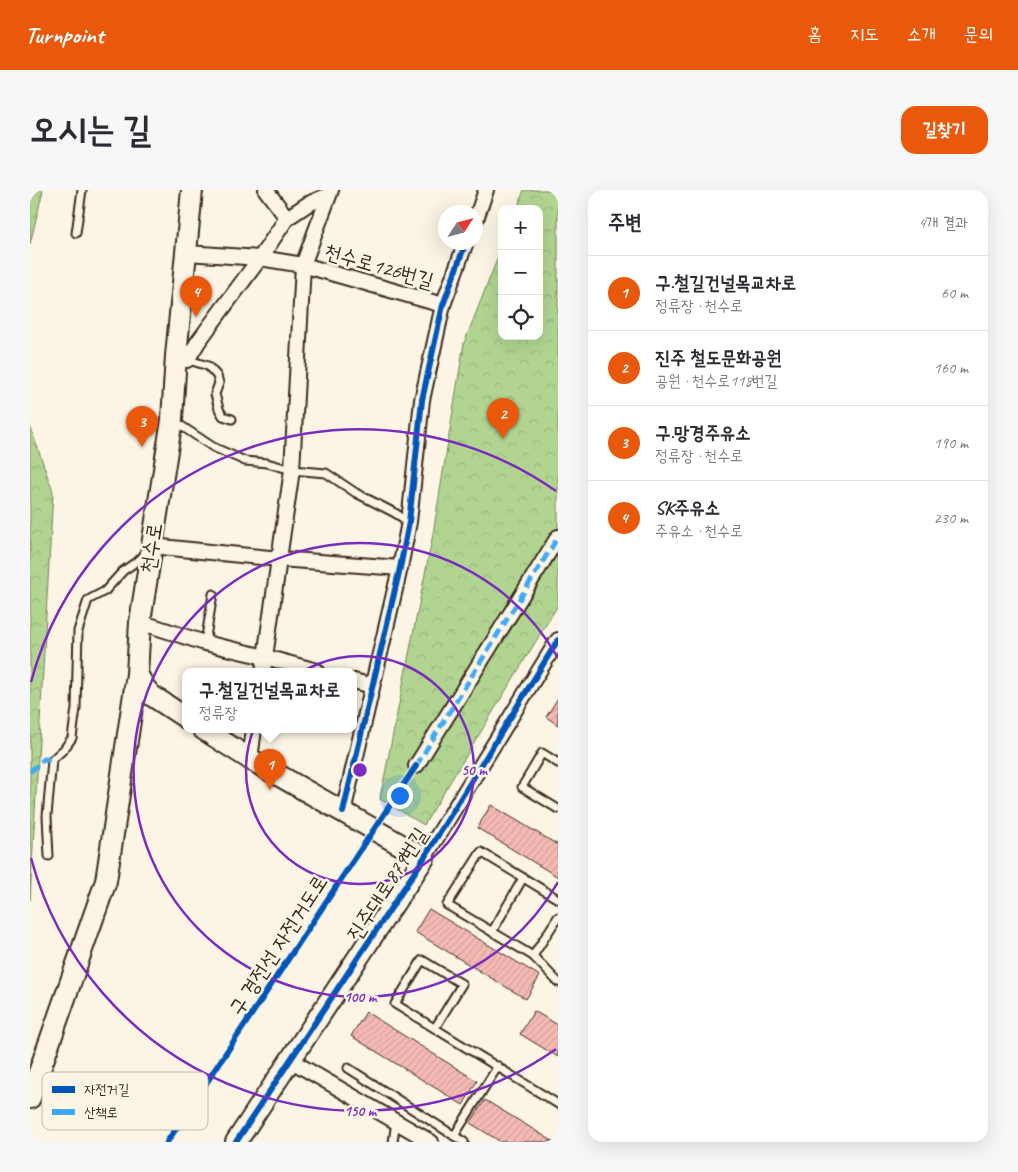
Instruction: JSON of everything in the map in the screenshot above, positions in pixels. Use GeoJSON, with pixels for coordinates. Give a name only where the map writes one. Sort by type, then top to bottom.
{"type":"FeatureCollection","features":[{"type":"Feature","properties":{"kind":"street","name":"천수로"},"geometry":{"type":"LineString","coordinates":[[30,1098],[106,881],[137,674],[140,622],[182,358],[192,190]]}},
{"type":"Feature","properties":{"kind":"street"},"geometry":{"type":"LineString","coordinates":[[266,190],[287,218]]}},
{"type":"Feature","properties":{"kind":"street"},"geometry":{"type":"LineString","coordinates":[[481,205],[486,190]]}},
{"type":"Feature","properties":{"kind":"street","name":"천수로126번길"},"geometry":{"type":"LineString","coordinates":[[264,664],[292,470],[304,265],[330,192]]}},
{"type":"Feature","properties":{"kind":"street"},"geometry":{"type":"LineString","coordinates":[[182,358],[198,342],[287,218],[330,192]]}},
{"type":"Feature","properties":{"kind":"street","name":"천수로126번길"},"geometry":{"type":"LineString","coordinates":[[342,812],[400,568],[409,522],[422,400],[443,305],[463,250]]}},
{"type":"Feature","properties":{"kind":"street","name":"천수로126번길"},"geometry":{"type":"LineString","coordinates":[[187,253],[260,258],[304,265],[443,305]]}},
{"type":"Feature","properties":{"kind":"street"},"geometry":{"type":"LineString","coordinates":[[416,766],[558,537]]}},
{"type":"Feature","properties":{"kind":"street"},"geometry":{"type":"LineString","coordinates":[[151,549],[400,568]]}},
{"type":"Feature","properties":{"kind":"street"},"geometry":{"type":"LineString","coordinates":[[140,622],[264,664],[294,668]]}},
{"type":"Feature","properties":{"kind":"street","name":"진주대로879번길"},"geometry":{"type":"LineString","coordinates":[[236,1142],[424,858],[558,640]]}},
{"type":"Feature","properties":{"kind":"street"},"geometry":{"type":"LineString","coordinates":[[137,674],[151,695],[182,715]]}},
{"type":"Feature","properties":{"kind":"street"},"geometry":{"type":"LineString","coordinates":[[357,682],[372,686]]}},
{"type":"Feature","properties":{"kind":"street"},"geometry":{"type":"LineString","coordinates":[[209,733],[250,759],[424,858]]}},
{"type":"Feature","properties":{"kind":"street"},"geometry":{"type":"LineString","coordinates":[[250,759],[253,733]]}},
{"type":"Feature","properties":{"kind":"street"},"geometry":{"type":"LineString","coordinates":[[290,1060],[430,1142]]}},
{"type":"Feature","properties":{"kind":"lane"},"geometry":{"type":"LineString","coordinates":[[76,233],[82,190]]}},
{"type":"Feature","properties":{"kind":"lane"},"geometry":{"type":"LineString","coordinates":[[182,358],[208,366],[216,376],[218,383],[215,394],[219,409],[223,416],[232,419]]}},
{"type":"Feature","properties":{"kind":"lane"},"geometry":{"type":"LineString","coordinates":[[172,419],[213,447],[245,461],[267,463],[292,470],[326,474],[409,522]]}},
{"type":"Feature","properties":{"kind":"lane"},"geometry":{"type":"LineString","coordinates":[[49,856],[47,816],[52,760],[72,738],[76,708],[78,631],[88,600],[105,591],[123,570],[151,549]]}},
{"type":"Feature","properties":{"kind":"lane"},"geometry":{"type":"LineString","coordinates":[[204,643],[213,594]]}},
{"type":"Feature","properties":{"kind":"lane"},"geometry":{"type":"LineString","coordinates":[[558,763],[542,753],[522,787],[558,809]]}},
{"type":"Feature","properties":{"kind":"lane"},"geometry":{"type":"LineString","coordinates":[[558,899],[482,852],[447,904],[533,956],[558,982]]}},
{"type":"Feature","properties":{"kind":"lane"},"geometry":{"type":"LineString","coordinates":[[492,932],[523,878]]}},
{"type":"Feature","properties":{"kind":"lane"},"geometry":{"type":"LineString","coordinates":[[533,956],[558,917]]}},
{"type":"Feature","properties":{"kind":"lane"},"geometry":{"type":"LineString","coordinates":[[435,1028],[462,984],[422,960],[395,1004],[558,1104]]}},
{"type":"Feature","properties":{"kind":"lane"},"geometry":{"type":"LineString","coordinates":[[454,1136],[498,1066]]}},
{"type":"Feature","properties":{"kind":"lane"},"geometry":{"type":"LineString","coordinates":[[348,1068],[464,1142]]}},
{"type":"Feature","properties":{"kind":"lane"},"geometry":{"type":"LineString","coordinates":[[393,1142],[396,1122]]}},
{"type":"Feature","properties":{"kind":"green space"},"geometry":{"type":"Polygon","coordinates":[[[30,190],[43,190],[30,244],[30,190]]]}},
{"type":"Feature","properties":{"kind":"green space"},"geometry":{"type":"Polygon","coordinates":[[[524,190],[558,190],[558,605],[424,825],[380,799],[433,534],[464,343],[498,257],[498,340],[543,340],[543,205],[518,205],[524,190]]]}},
{"type":"Feature","properties":{"kind":"green space"},"geometry":{"type":"Polygon","coordinates":[[[30,426],[53,492],[30,900],[30,426]]]}},
{"type":"Feature","properties":{"kind":"building"},"geometry":{"type":"Polygon","coordinates":[[[558,698],[558,725],[546,717],[558,698]]]}},
{"type":"Feature","properties":{"kind":"building"},"geometry":{"type":"Polygon","coordinates":[[[491,805],[558,845],[558,877],[477,828],[491,805]]]}},
{"type":"Feature","properties":{"kind":"building"},"geometry":{"type":"Polygon","coordinates":[[[429,909],[540,976],[526,999],[415,932],[429,909]]]}},
{"type":"Feature","properties":{"kind":"building"},"geometry":{"type":"Polygon","coordinates":[[[534,1011],[558,1025],[558,1057],[520,1034],[534,1011]]]}},
{"type":"Feature","properties":{"kind":"building"},"geometry":{"type":"Polygon","coordinates":[[[366,1012],[477,1081],[463,1105],[351,1036],[366,1012]]]}},
{"type":"Feature","properties":{"kind":"building"},"geometry":{"type":"Polygon","coordinates":[[[485,1100],[554,1142],[501,1142],[470,1123],[485,1100]]]}},
{"type":"Feature","properties":{"kind":"marked path"},"geometry":{"type":"LineString","coordinates":[[416,766],[558,537]]}},
{"type":"Feature","properties":{"kind":"marked path"},"geometry":{"type":"LineString","coordinates":[[30,772],[44,759],[52,760]]}},
{"type":"Feature","properties":{"kind":"cycle path"},"geometry":{"type":"LineString","coordinates":[[343,812],[409,522],[422,400],[443,305],[463,250]]}},
{"type":"Feature","properties":{"kind":"cycle path"},"geometry":{"type":"LineString","coordinates":[[236,1142],[424,858],[558,640]]}},
{"type":"Feature","properties":{"kind":"cycle path","name":"구 경전선 자전거도로"},"geometry":{"type":"LineString","coordinates":[[208,1080],[416,766]]}},
{"type":"Feature","properties":{"kind":"cycle path","name":"구 경전선 자전거도로"},"geometry":{"type":"LineString","coordinates":[[167,1142],[175,1130]]}},
{"type":"Feature","properties":{"kind":"place","name":"SK주유소"},"geometry":{"type":"Point","coordinates":[196,317]}},
{"type":"Feature","properties":{"kind":"place","name":"진주 철도문화공원"},"geometry":{"type":"Point","coordinates":[503,439]}},
{"type":"Feature","properties":{"kind":"place","name":"구.망경주유소"},"geometry":{"type":"Point","coordinates":[142,447]}},
{"type":"Feature","properties":{"kind":"place","name":"구.철길건널목교차로"},"geometry":{"type":"Point","coordinates":[270,790]}}]}
